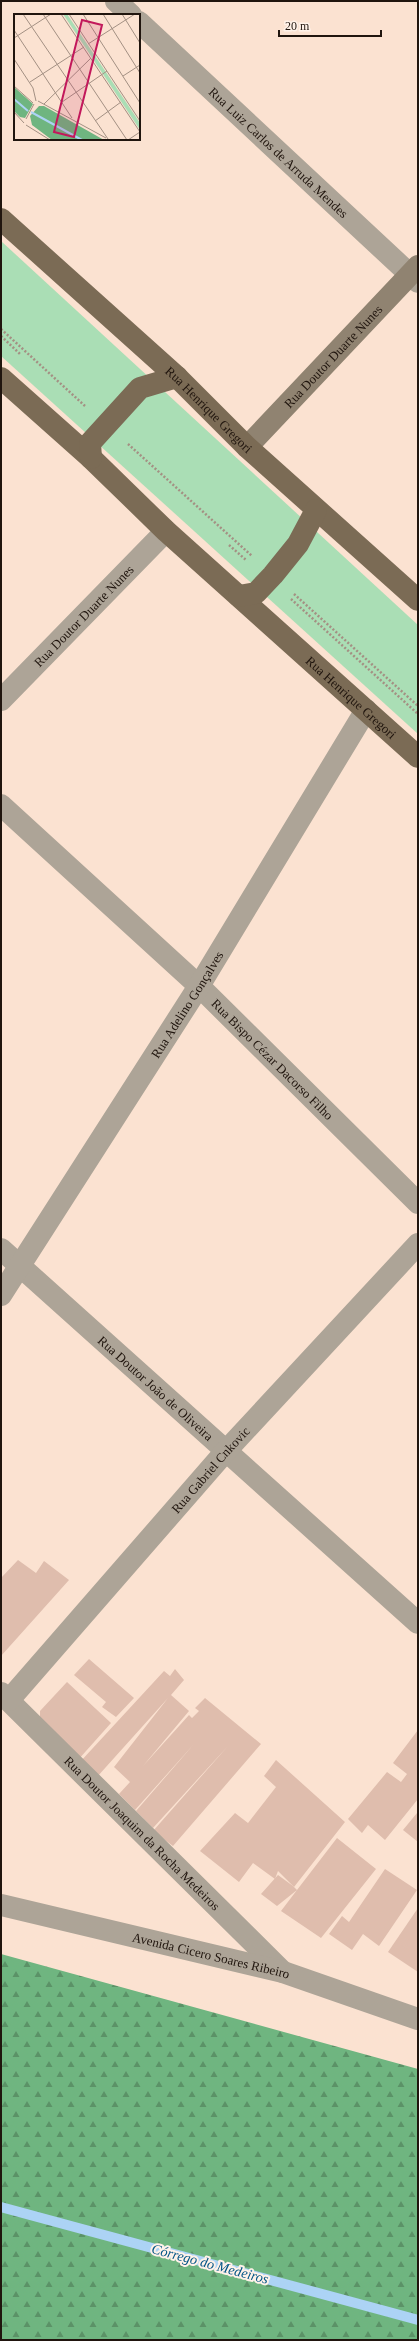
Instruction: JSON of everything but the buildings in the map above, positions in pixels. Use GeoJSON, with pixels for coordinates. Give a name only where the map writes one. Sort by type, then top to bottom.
{"type":"FeatureCollection","features":[{"type":"Feature","properties":{"kind":"main road","name":"Rua Henrique Gregori"},"geometry":{"type":"LineString","coordinates":[[1,219],[176,377],[247,447],[418,600]]}},
{"type":"Feature","properties":{"kind":"main road"},"geometry":{"type":"LineString","coordinates":[[91,458],[90,443],[140,388],[176,377]]}},
{"type":"Feature","properties":{"kind":"main road","name":"Rua Henrique Gregori"},"geometry":{"type":"LineString","coordinates":[[1,378],[91,458],[166,531],[418,756]]}},
{"type":"Feature","properties":{"kind":"main road"},"geometry":{"type":"LineString","coordinates":[[239,596],[256,593],[271,577],[298,544],[316,510]]}},
{"type":"Feature","properties":{"kind":"street"},"geometry":{"type":"LineString","coordinates":[[116,1],[130,14]]}},
{"type":"Feature","properties":{"kind":"street","name":"Rua Luiz Carlos de Arruda Mendes"},"geometry":{"type":"LineString","coordinates":[[140,23],[415,274]]}},
{"type":"Feature","properties":{"kind":"street","name":"Rua Doutor Duarte Nunes"},"geometry":{"type":"LineString","coordinates":[[247,447],[415,274]]}},
{"type":"Feature","properties":{"kind":"street","name":"Rua Doutor Duarte Nunes"},"geometry":{"type":"LineString","coordinates":[[1,700],[166,531]]}},
{"type":"Feature","properties":{"kind":"street","name":"Rua Adelino Gonçalves"},"geometry":{"type":"LineString","coordinates":[[1,1295],[199,986],[366,710]]}},
{"type":"Feature","properties":{"kind":"street","name":"Rua Bispo Cézar Dacorso Filho"},"geometry":{"type":"LineString","coordinates":[[1,805],[199,986],[418,1203]]}},
{"type":"Feature","properties":{"kind":"street","name":"Rua Gabriel Cnkovic"},"geometry":{"type":"LineString","coordinates":[[5,1697],[226,1452],[418,1244]]}},
{"type":"Feature","properties":{"kind":"street","name":"Rua Doutor João de Oliveira"},"geometry":{"type":"LineString","coordinates":[[1,1249],[418,1623]]}},
{"type":"Feature","properties":{"kind":"street","name":"Rua Doutor Joaquim da Rocha Medeiros"},"geometry":{"type":"LineString","coordinates":[[5,1697],[283,1972]]}},
{"type":"Feature","properties":{"kind":"street","name":"Avenida Cicero Soares Ribeiro"},"geometry":{"type":"LineString","coordinates":[[1,1905],[283,1972],[418,2018]]}},
{"type":"Feature","properties":{"kind":"path"},"geometry":{"type":"LineString","coordinates":[[1,329],[106,424],[418,714]]}},
{"type":"Feature","properties":{"kind":"path"},"geometry":{"type":"LineString","coordinates":[[1,336],[24,357]]}},
{"type":"Feature","properties":{"kind":"path"},"geometry":{"type":"LineString","coordinates":[[228,545],[271,577],[418,706]]}},
{"type":"Feature","properties":{"kind":"green space"},"geometry":{"type":"Polygon","coordinates":[[[1,241],[418,625],[418,734],[1,356],[1,241]]]}},
{"type":"Feature","properties":{"kind":"green space"},"geometry":{"type":"Polygon","coordinates":[[[1,1954],[418,2069],[418,2340],[1,2340],[1,1954]]]}},
{"type":"Feature","properties":{"kind":"waterway","name":"Córrego do Medeiros"},"geometry":{"type":"LineString","coordinates":[[1,2207],[418,2320]]}}]}
